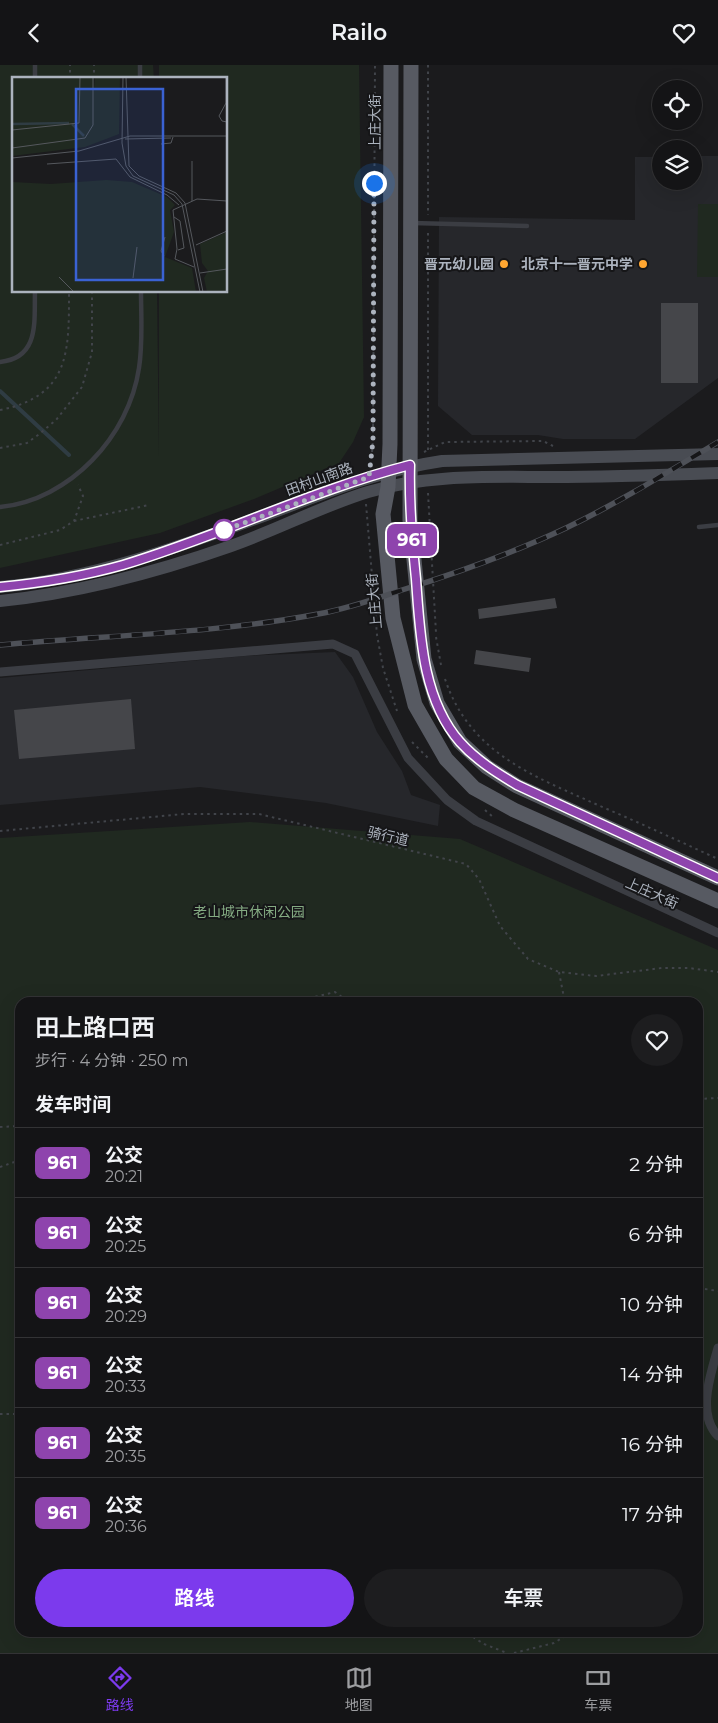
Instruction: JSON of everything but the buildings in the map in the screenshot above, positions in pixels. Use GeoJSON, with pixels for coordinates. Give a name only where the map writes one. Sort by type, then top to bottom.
{"type":"FeatureCollection","features":[{"type":"Feature","properties":{"kind":"main road","name":"上庄大街"},"geometry":{"type":"LineString","coordinates":[[391,65],[389,471],[383,515],[393,618],[415,705],[446,759],[474,787],[514,810],[718,901]]}},
{"type":"Feature","properties":{"kind":"main road"},"geometry":{"type":"LineString","coordinates":[[411,65],[410,520],[424,659],[437,703],[460,742],[487,767],[517,785],[718,878]]}},
{"type":"Feature","properties":{"kind":"main road","name":"田村山南路"},"geometry":{"type":"LineString","coordinates":[[0,587],[24,585],[122,565],[204,538],[369,477],[410,465],[718,454]]}},
{"type":"Feature","properties":{"kind":"main road","name":"田村山南路"},"geometry":{"type":"LineString","coordinates":[[0,601],[58,592],[130,577],[230,546],[368,492],[410,483],[482,477],[633,477],[718,473]]}},
{"type":"Feature","properties":{"kind":"street"},"geometry":{"type":"LineString","coordinates":[[0,672],[333,644],[355,654],[408,758],[447,800],[476,821],[718,933]]}},
{"type":"Feature","properties":{"kind":"street"},"geometry":{"type":"LineString","coordinates":[[718,1348],[706,1405],[712,1430],[718,1436]]}},
{"type":"Feature","properties":{"kind":"lane"},"geometry":{"type":"LineString","coordinates":[[411,223],[527,226]]}},
{"type":"Feature","properties":{"kind":"lane"},"geometry":{"type":"LineString","coordinates":[[0,362],[10,361],[21,354],[32,342],[34,293]]}},
{"type":"Feature","properties":{"kind":"lane"},"geometry":{"type":"LineString","coordinates":[[0,507],[40,497],[72,479],[115,435],[131,401],[139,368],[141,293]]}},
{"type":"Feature","properties":{"kind":"lane"},"geometry":{"type":"LineString","coordinates":[[699,527],[718,525]]}},
{"type":"Feature","properties":{"kind":"path","name":"上庄大街"},"geometry":{"type":"LineString","coordinates":[[369,477],[373,440],[375,65]]}},
{"type":"Feature","properties":{"kind":"path"},"geometry":{"type":"LineString","coordinates":[[428,65],[428,463]]}},
{"type":"Feature","properties":{"kind":"path"},"geometry":{"type":"LineString","coordinates":[[0,410],[23,404],[39,397],[56,378],[66,356],[69,333],[69,293]]}},
{"type":"Feature","properties":{"kind":"path"},"geometry":{"type":"LineString","coordinates":[[0,448],[26,443],[38,435],[56,421],[82,387],[92,352],[92,293]]}},
{"type":"Feature","properties":{"kind":"path"},"geometry":{"type":"LineString","coordinates":[[410,465],[428,448],[445,442],[543,441],[578,458]]}},
{"type":"Feature","properties":{"kind":"path"},"geometry":{"type":"LineString","coordinates":[[72,479],[83,496],[74,521]]}},
{"type":"Feature","properties":{"kind":"path"},"geometry":{"type":"LineString","coordinates":[[428,481],[436,635],[441,667]]}},
{"type":"Feature","properties":{"kind":"path","name":"上庄大街"},"geometry":{"type":"LineString","coordinates":[[368,492],[366,508],[377,635],[383,669],[398,715]]}},
{"type":"Feature","properties":{"kind":"path"},"geometry":{"type":"LineString","coordinates":[[0,545],[60,530],[74,521],[149,505]]}},
{"type":"Feature","properties":{"kind":"path"},"geometry":{"type":"LineString","coordinates":[[444,675],[452,699],[468,724],[488,745],[521,770],[718,859]]}},
{"type":"Feature","properties":{"kind":"path"},"geometry":{"type":"LineString","coordinates":[[409,739],[434,764]]}},
{"type":"Feature","properties":{"kind":"path"},"geometry":{"type":"LineString","coordinates":[[482,808],[497,820]]}},
{"type":"Feature","properties":{"kind":"path","name":"骑行道"},"geometry":{"type":"LineString","coordinates":[[0,831],[184,814],[259,814],[466,864],[479,879],[500,926],[528,959],[559,971],[596,977],[662,968],[689,968],[718,972]]}},
{"type":"Feature","properties":{"kind":"path"},"geometry":{"type":"LineString","coordinates":[[559,971],[564,997]]}},
{"type":"Feature","properties":{"kind":"path"},"geometry":{"type":"LineString","coordinates":[[317,997],[335,993],[341,997]]}},
{"type":"Feature","properties":{"kind":"path"},"geometry":{"type":"LineString","coordinates":[[703,1099],[718,1099]]}},
{"type":"Feature","properties":{"kind":"path"},"geometry":{"type":"LineString","coordinates":[[0,1127],[15,1126]]}},
{"type":"Feature","properties":{"kind":"path"},"geometry":{"type":"LineString","coordinates":[[0,1167],[15,1162]]}},
{"type":"Feature","properties":{"kind":"path"},"geometry":{"type":"LineString","coordinates":[[703,1290],[718,1291]]}},
{"type":"Feature","properties":{"kind":"path"},"geometry":{"type":"LineString","coordinates":[[0,1414],[15,1414]]}},
{"type":"Feature","properties":{"kind":"path"},"geometry":{"type":"LineString","coordinates":[[474,1637],[484,1644],[507,1653]]}},
{"type":"Feature","properties":{"kind":"path"},"geometry":{"type":"LineString","coordinates":[[514,1653],[554,1643],[564,1637]]}},
{"type":"Feature","properties":{"kind":"shaded area","name":"北京十一晋元中学"},"geometry":{"type":"Polygon","coordinates":[[[702,156],[718,156],[718,378],[635,439],[563,439],[538,435],[472,435],[438,406],[439,217],[635,220],[635,157],[652,157],[652,190],[702,190],[702,156]]]}},
{"type":"Feature","properties":{"kind":"shaded area"},"geometry":{"type":"Polygon","coordinates":[[[335,652],[353,677],[377,732],[402,771],[411,795],[440,805],[438,826],[326,803],[200,787],[0,805],[0,678],[245,656],[335,652]]]}},
{"type":"Feature","properties":{"kind":"green space"},"geometry":{"type":"Polygon","coordinates":[[[0,65],[153,65],[154,77],[12,77],[12,293],[157,293],[159,458],[159,293],[228,293],[228,77],[159,77],[159,65],[359,65],[364,417],[353,442],[339,463],[254,499],[160,533],[0,568],[0,65]]]}},
{"type":"Feature","properties":{"kind":"green space"},"geometry":{"type":"Polygon","coordinates":[[[698,204],[718,204],[718,277],[697,277],[698,204]]]}},
{"type":"Feature","properties":{"kind":"green space","name":"老山城市休闲公园"},"geometry":{"type":"Polygon","coordinates":[[[250,822],[460,839],[718,950],[718,1653],[0,1653],[0,838],[250,822]]]}},
{"type":"Feature","properties":{"kind":"waterway"},"geometry":{"type":"LineString","coordinates":[[0,391],[69,455]]}},
{"type":"Feature","properties":{"kind":"railway"},"geometry":{"type":"LineString","coordinates":[[0,645],[239,626],[279,621],[350,607],[464,570],[546,537],[624,498],[718,442]]}},
{"type":"Feature","properties":{"kind":"bus line","name":"961"},"geometry":{"type":"LineString","coordinates":[[0,587],[24,585],[122,565],[204,538],[369,477],[410,465],[410,520],[424,659],[437,703],[446,722],[460,742],[487,767],[517,785],[718,878]]}},
{"type":"Feature","properties":{"kind":"place","name":"晋元幼儿园"},"geometry":{"type":"Point","coordinates":[504,264]}},
{"type":"Feature","properties":{"kind":"place","name":"北京十一晋元中学"},"geometry":{"type":"Point","coordinates":[643,264]}},
{"type":"Feature","properties":{"kind":"route"},"geometry":{"type":"LineString","coordinates":[[224,530],[222,531],[369,477],[373,440],[374,183]]}}]}
